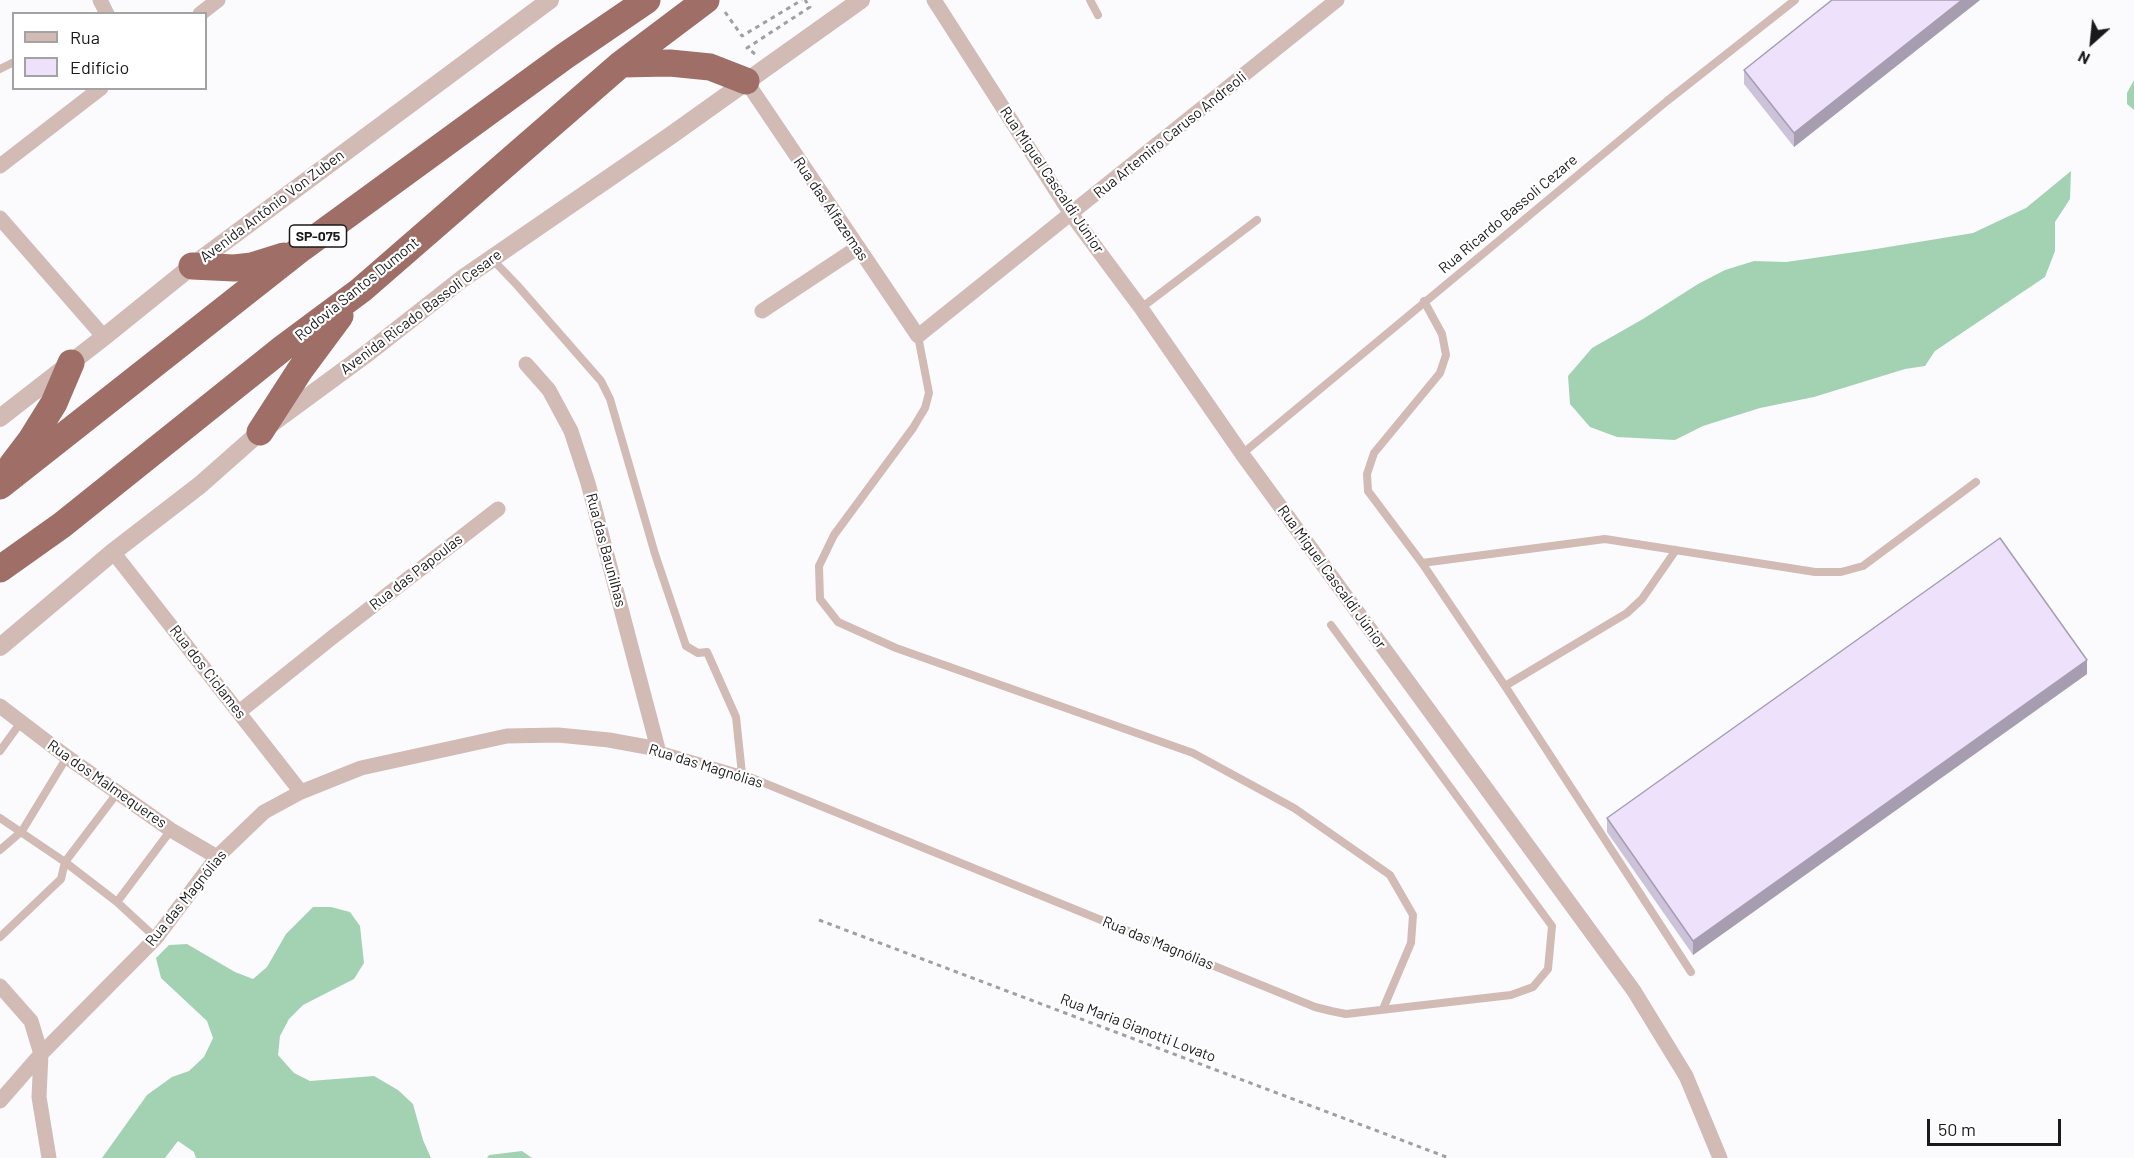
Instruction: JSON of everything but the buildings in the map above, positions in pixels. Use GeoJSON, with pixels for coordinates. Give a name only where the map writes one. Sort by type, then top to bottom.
{"type":"FeatureCollection","features":[{"type":"Feature","properties":{"kind":"highway","name":"SP-075"},"geometry":{"type":"LineString","coordinates":[[0,486],[302,248],[565,56],[647,0]]}},
{"type":"Feature","properties":{"kind":"highway","name":"Rodovia Santos Dumont"},"geometry":{"type":"LineString","coordinates":[[0,569],[62,525],[283,348],[361,290],[621,64],[715,5]]}},
{"type":"Feature","properties":{"kind":"highway"},"geometry":{"type":"LineString","coordinates":[[621,64],[670,63],[710,67],[746,81]]}},
{"type":"Feature","properties":{"kind":"highway"},"geometry":{"type":"LineString","coordinates":[[192,266],[213,268],[252,266],[286,256],[302,248]]}},
{"type":"Feature","properties":{"kind":"highway"},"geometry":{"type":"LineString","coordinates":[[260,432],[300,370],[361,290]]}},
{"type":"Feature","properties":{"kind":"highway"},"geometry":{"type":"LineString","coordinates":[[0,478],[43,422],[71,363]]}},
{"type":"Feature","properties":{"kind":"street"},"geometry":{"type":"LineString","coordinates":[[203,12],[218,0]]}},
{"type":"Feature","properties":{"kind":"street","name":"Avenida Antônio Von Zuben"},"geometry":{"type":"LineString","coordinates":[[0,418],[192,266],[550,0]]}},
{"type":"Feature","properties":{"kind":"street","name":"Avenida Ricado Bassoli Cesare"},"geometry":{"type":"LineString","coordinates":[[0,647],[113,552],[200,485],[260,432],[369,352],[490,258],[861,0]]}},
{"type":"Feature","properties":{"kind":"street","name":"Rua Miguel Cascaldi Júnior"},"geometry":{"type":"LineString","coordinates":[[934,0],[1071,214],[1141,308],[1242,454],[1634,991],[1686,1076],[1720,1158]]}},
{"type":"Feature","properties":{"kind":"street","name":"Rua Artemiro Caruso Andreoli"},"geometry":{"type":"LineString","coordinates":[[918,336],[1337,0]]}},
{"type":"Feature","properties":{"kind":"street","name":"Rua das Alfazemas"},"geometry":{"type":"LineString","coordinates":[[746,81],[918,336]]}},
{"type":"Feature","properties":{"kind":"street"},"geometry":{"type":"LineString","coordinates":[[0,166],[98,90]]}},
{"type":"Feature","properties":{"kind":"street"},"geometry":{"type":"LineString","coordinates":[[0,218],[104,337]]}},
{"type":"Feature","properties":{"kind":"street"},"geometry":{"type":"LineString","coordinates":[[762,310],[857,248]]}},
{"type":"Feature","properties":{"kind":"street","name":"Rua das Baunilhas"},"geometry":{"type":"LineString","coordinates":[[526,364],[549,390],[571,431],[588,483],[658,749]]}},
{"type":"Feature","properties":{"kind":"street","name":"Rua das Papoulas"},"geometry":{"type":"LineString","coordinates":[[239,712],[498,509]]}},
{"type":"Feature","properties":{"kind":"street","name":"Rua dos Ciclames"},"geometry":{"type":"LineString","coordinates":[[113,552],[301,792]]}},
{"type":"Feature","properties":{"kind":"street","name":"Rua dos Malmequeres"},"geometry":{"type":"LineString","coordinates":[[0,706],[67,757],[171,830],[217,857]]}},
{"type":"Feature","properties":{"kind":"street","name":"Rua das Magnólias"},"geometry":{"type":"LineString","coordinates":[[0,1101],[41,1053],[156,938],[217,857],[264,812],[301,792],[361,768],[507,736],[558,735],[609,740],[658,749]]}},
{"type":"Feature","properties":{"kind":"street"},"geometry":{"type":"LineString","coordinates":[[0,986],[31,1021],[41,1053],[39,1097],[49,1158]]}},
{"type":"Feature","properties":{"kind":"lane"},"geometry":{"type":"LineString","coordinates":[[1090,0],[1098,15]]}},
{"type":"Feature","properties":{"kind":"lane","name":"Rua Ricardo Bassoli Cezare"},"geometry":{"type":"LineString","coordinates":[[1242,454],[1667,101],[1795,0]]}},
{"type":"Feature","properties":{"kind":"lane"},"geometry":{"type":"LineString","coordinates":[[1141,308],[1257,220]]}},
{"type":"Feature","properties":{"kind":"lane"},"geometry":{"type":"LineString","coordinates":[[490,258],[517,285],[601,381],[610,399],[655,554],[687,646],[698,653],[707,652],[736,717],[742,774]]}},
{"type":"Feature","properties":{"kind":"lane"},"geometry":{"type":"LineString","coordinates":[[1424,301],[1442,334],[1446,356],[1440,373],[1374,453],[1367,474],[1368,491],[1422,563],[1505,686],[1691,972]]}},
{"type":"Feature","properties":{"kind":"lane"},"geometry":{"type":"LineString","coordinates":[[918,336],[929,393],[925,408],[913,428],[834,535],[819,566],[820,599],[838,622],[896,648],[1193,753],[1294,808],[1389,875],[1413,915],[1411,943],[1383,1010]]}},
{"type":"Feature","properties":{"kind":"lane"},"geometry":{"type":"LineString","coordinates":[[1422,563],[1605,539],[1815,572],[1841,572],[1863,566],[1976,482]]}},
{"type":"Feature","properties":{"kind":"lane"},"geometry":{"type":"LineString","coordinates":[[1505,686],[1627,613],[1641,599],[1676,550]]}},
{"type":"Feature","properties":{"kind":"lane","name":"Rua das Magnólias"},"geometry":{"type":"LineString","coordinates":[[658,749],[742,774],[1304,1003],[1331,1011],[1347,1014],[1510,995],[1533,987],[1548,969],[1552,926],[1331,625]]}},
{"type":"Feature","properties":{"kind":"lane"},"geometry":{"type":"LineString","coordinates":[[0,751],[21,722]]}},
{"type":"Feature","properties":{"kind":"lane"},"geometry":{"type":"LineString","coordinates":[[0,850],[22,831],[67,757]]}},
{"type":"Feature","properties":{"kind":"lane"},"geometry":{"type":"LineString","coordinates":[[0,937],[61,879],[65,862],[118,792]]}},
{"type":"Feature","properties":{"kind":"lane"},"geometry":{"type":"LineString","coordinates":[[0,818],[65,862],[117,902],[156,938]]}},
{"type":"Feature","properties":{"kind":"lane"},"geometry":{"type":"LineString","coordinates":[[117,902],[171,830]]}},
{"type":"Feature","properties":{"kind":"path"},"geometry":{"type":"LineString","coordinates":[[715,5],[742,36],[803,0],[810,7],[747,48],[768,64]]}},
{"type":"Feature","properties":{"kind":"path","name":"Rua Maria Gianotti Lovato"},"geometry":{"type":"LineString","coordinates":[[819,920],[1449,1158]]}},
{"type":"Feature","properties":{"kind":"green space"},"geometry":{"type":"Polygon","coordinates":[[[2134,80],[2134,110],[2127,104],[2127,93],[2134,80]]]}},
{"type":"Feature","properties":{"kind":"green space"},"geometry":{"type":"Polygon","coordinates":[[[2071,171],[2070,199],[2055,222],[2055,251],[2045,277],[1935,351],[1925,366],[1905,369],[1814,397],[1760,408],[1703,426],[1675,440],[1617,437],[1590,427],[1570,404],[1568,376],[1592,348],[1725,270],[1754,261],[1786,262],[1973,233],[2026,208],[2071,171]]]}},
{"type":"Feature","properties":{"kind":"green space"},"geometry":{"type":"Polygon","coordinates":[[[313,907],[331,907],[350,912],[360,926],[364,963],[354,979],[303,1005],[289,1019],[280,1036],[278,1055],[294,1073],[310,1081],[374,1076],[398,1090],[413,1104],[423,1140],[431,1158],[196,1158],[194,1152],[178,1141],[165,1158],[102,1158],[147,1095],[172,1077],[189,1071],[204,1057],[213,1038],[207,1021],[161,978],[156,958],[169,945],[187,944],[235,972],[253,979],[267,967],[286,934],[313,907]]]}},
{"type":"Feature","properties":{"kind":"green space"},"geometry":{"type":"Polygon","coordinates":[[[522,1151],[532,1158],[487,1158],[489,1155],[522,1151]]]}}]}
